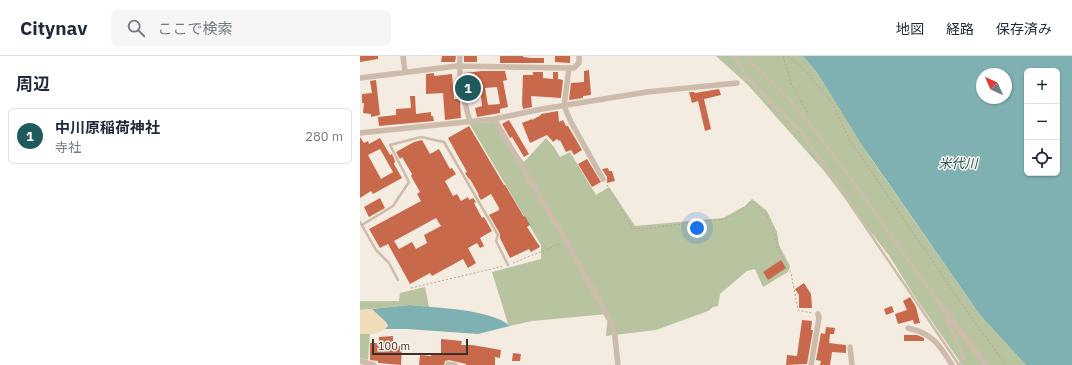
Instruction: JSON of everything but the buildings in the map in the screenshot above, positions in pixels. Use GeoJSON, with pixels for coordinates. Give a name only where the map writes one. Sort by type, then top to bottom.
{"type":"FeatureCollection","features":[{"type":"Feature","properties":{"kind":"street"},"geometry":{"type":"LineString","coordinates":[[403,56],[405,72]]}},
{"type":"Feature","properties":{"kind":"street"},"geometry":{"type":"LineString","coordinates":[[460,56],[459,66],[462,92],[470,122]]}},
{"type":"Feature","properties":{"kind":"street"},"geometry":{"type":"LineString","coordinates":[[360,78],[459,66],[574,68],[579,63],[579,56]]}},
{"type":"Feature","properties":{"kind":"street"},"geometry":{"type":"LineString","coordinates":[[569,68],[564,106],[571,122],[603,179]]}},
{"type":"Feature","properties":{"kind":"street"},"geometry":{"type":"LineString","coordinates":[[360,133],[494,119],[648,92],[738,83]]}},
{"type":"Feature","properties":{"kind":"street"},"geometry":{"type":"LineString","coordinates":[[494,119],[566,241],[614,328],[618,365]]}},
{"type":"Feature","properties":{"kind":"street"},"geometry":{"type":"LineString","coordinates":[[942,306],[986,365]]}},
{"type":"Feature","properties":{"kind":"street"},"geometry":{"type":"LineString","coordinates":[[811,365],[819,318],[818,314]]}},
{"type":"Feature","properties":{"kind":"street"},"geometry":{"type":"LineString","coordinates":[[908,328],[920,331],[933,338],[952,365]]}},
{"type":"Feature","properties":{"kind":"street"},"geometry":{"type":"LineString","coordinates":[[850,347],[852,365]]}},
{"type":"Feature","properties":{"kind":"street"},"geometry":{"type":"LineString","coordinates":[[360,361],[374,365]]}},
{"type":"Feature","properties":{"kind":"street"},"geometry":{"type":"LineString","coordinates":[[448,364],[455,365]]}},
{"type":"Feature","properties":{"kind":"lane"},"geometry":{"type":"LineString","coordinates":[[734,56],[744,72],[745,78],[753,83],[775,107],[800,130],[959,365],[964,359],[942,306],[815,131],[796,107],[745,56]]}},
{"type":"Feature","properties":{"kind":"lane"},"geometry":{"type":"LineString","coordinates":[[398,280],[389,263],[376,250],[361,224],[393,206],[409,182],[390,145],[421,137],[444,142],[498,235],[496,242],[508,265]]}},
{"type":"Feature","properties":{"kind":"path"},"geometry":{"type":"LineString","coordinates":[[783,56],[791,84],[809,116]]}},
{"type":"Feature","properties":{"kind":"path"},"geometry":{"type":"LineString","coordinates":[[788,56],[807,72],[832,104],[850,139],[968,313],[1006,365]]}},
{"type":"Feature","properties":{"kind":"path"},"geometry":{"type":"LineString","coordinates":[[603,179],[632,228],[643,229],[713,220],[719,221],[754,202],[766,214],[775,236],[777,247],[791,273],[798,310],[818,314]]}},
{"type":"Feature","properties":{"kind":"path"},"geometry":{"type":"LineString","coordinates":[[411,288],[508,265],[566,241]]}},
{"type":"Feature","properties":{"kind":"green space"},"geometry":{"type":"Polygon","coordinates":[[[716,56],[803,56],[818,74],[872,160],[980,315],[1026,365],[962,365],[913,294],[890,257],[824,171],[748,85],[716,56]]]}},
{"type":"Feature","properties":{"kind":"green space"},"geometry":{"type":"Polygon","coordinates":[[[495,122],[524,162],[546,138],[560,157],[570,152],[596,195],[609,187],[635,226],[723,218],[745,206],[752,199],[767,211],[777,232],[779,245],[790,266],[788,272],[763,287],[755,269],[747,271],[720,294],[718,306],[656,330],[606,336],[608,314],[532,321],[510,326],[508,324],[492,272],[541,259],[541,245],[469,123],[495,122]]]}},
{"type":"Feature","properties":{"kind":"green space"},"geometry":{"type":"Polygon","coordinates":[[[425,287],[429,307],[410,305],[360,310],[360,301],[399,301],[400,293],[425,287]]]}},
{"type":"Feature","properties":{"kind":"green space"},"geometry":{"type":"Polygon","coordinates":[[[360,334],[370,334],[368,360],[360,358],[360,334]]]}},
{"type":"Feature","properties":{"kind":"sand"},"geometry":{"type":"Polygon","coordinates":[[[360,310],[375,310],[388,326],[382,331],[372,334],[360,334],[360,310]]]}},
{"type":"Feature","properties":{"kind":"water","name":"米代川"},"geometry":{"type":"Polygon","coordinates":[[[803,56],[1072,56],[1072,365],[1026,365],[980,315],[862,145],[818,74],[803,56]]]}},
{"type":"Feature","properties":{"kind":"water"},"geometry":{"type":"Polygon","coordinates":[[[410,305],[463,310],[490,316],[501,320],[510,326],[478,334],[385,329],[388,326],[386,322],[372,309],[410,305]]]}},
{"type":"Feature","properties":{"kind":"place","name":"中川原稲荷神社"},"geometry":{"type":"Point","coordinates":[468,88]}}]}
